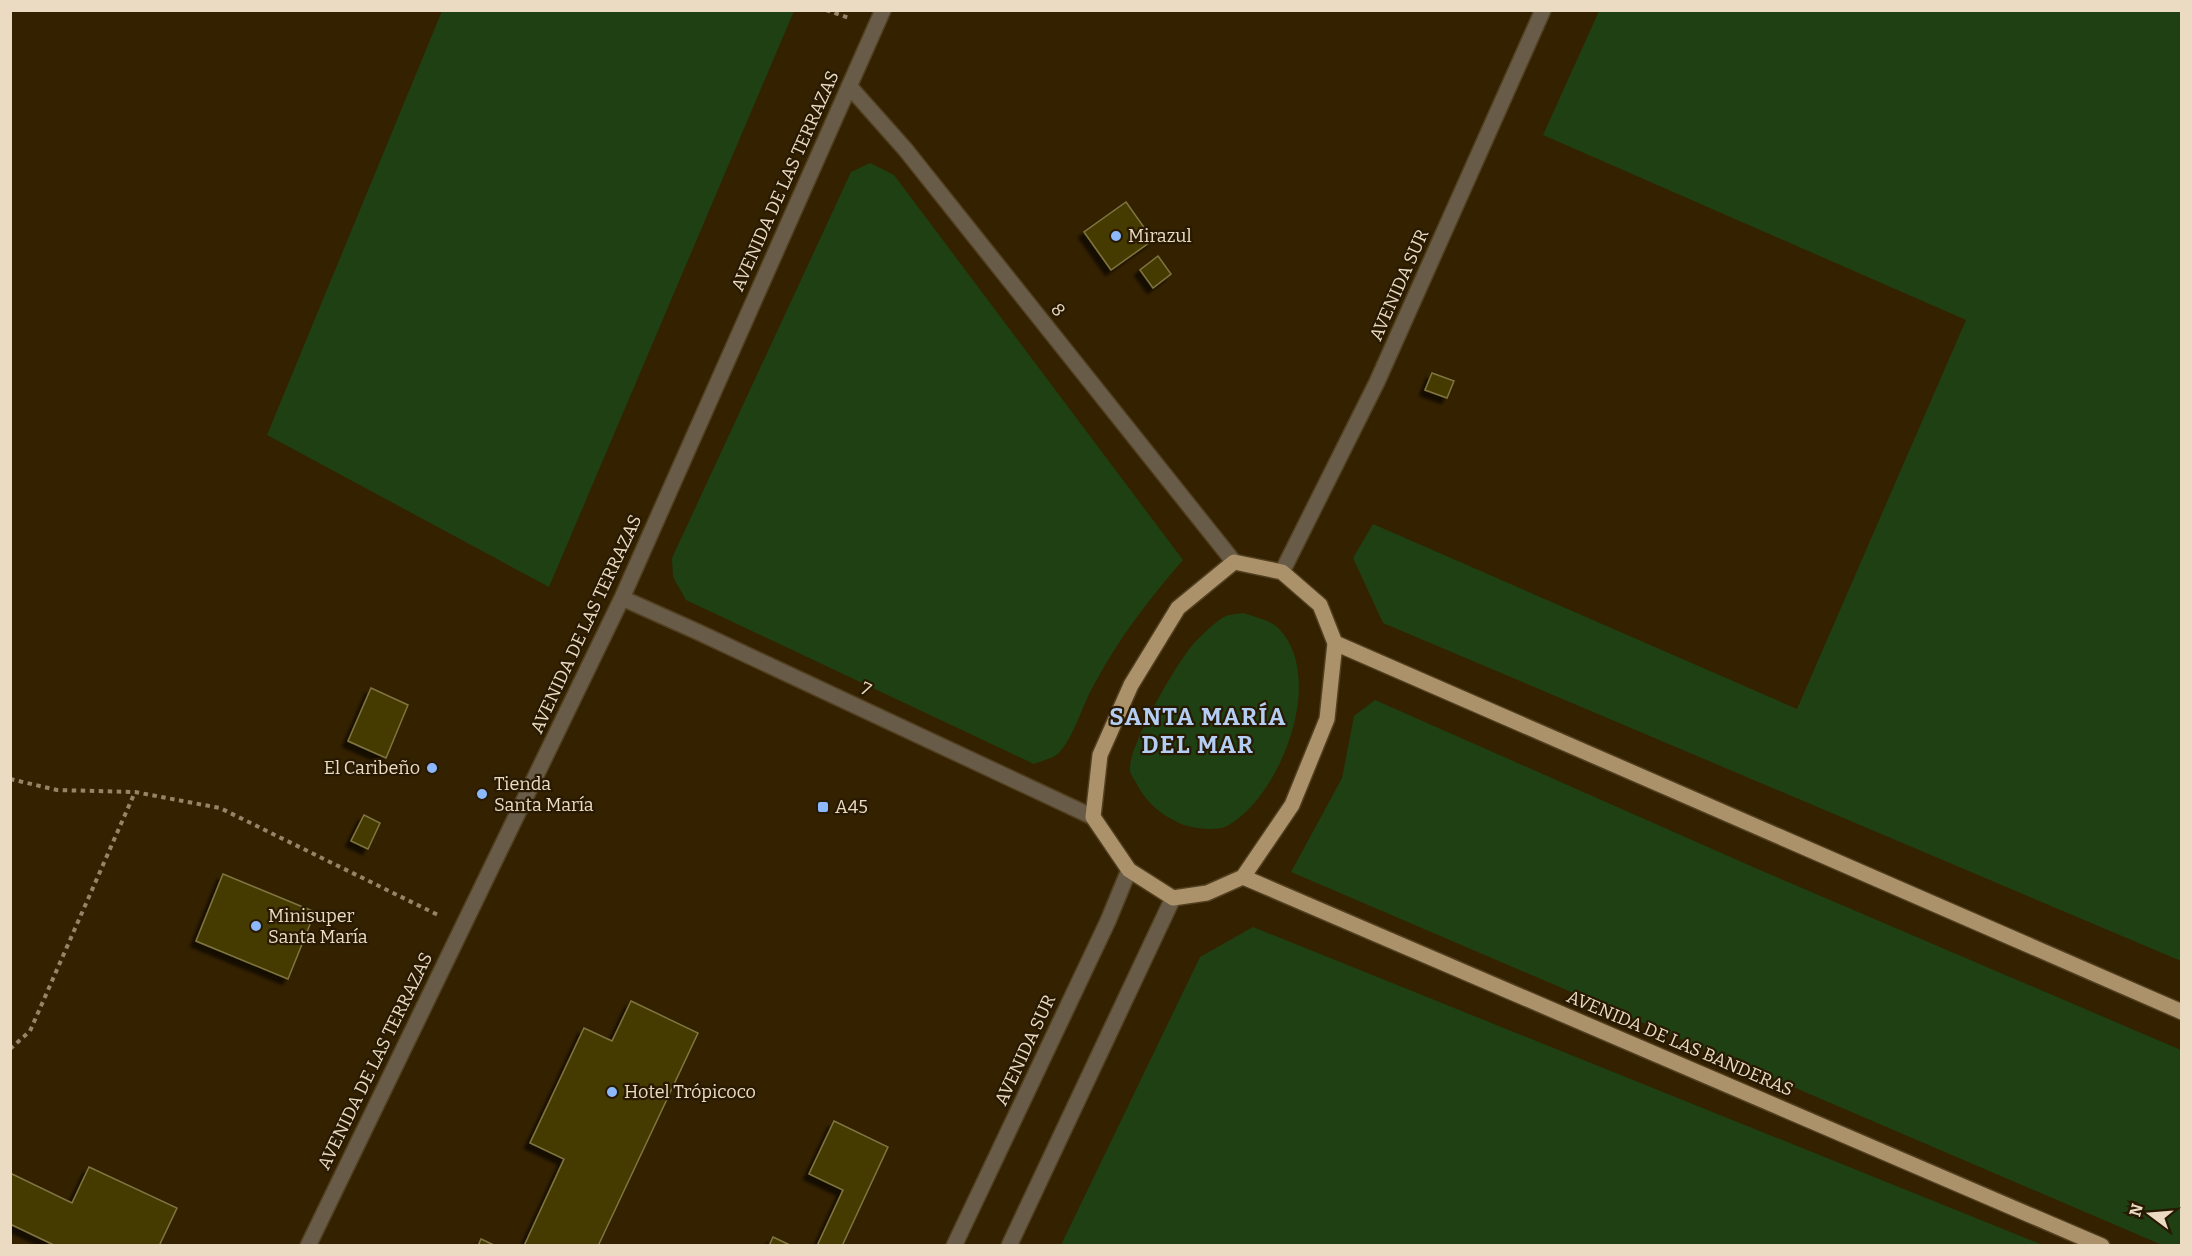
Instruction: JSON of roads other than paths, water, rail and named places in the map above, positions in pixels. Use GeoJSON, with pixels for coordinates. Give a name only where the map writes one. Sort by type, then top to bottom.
{"type":"FeatureCollection","features":[{"type":"Feature","properties":{"kind":"main road"},"geometry":{"type":"LineString","coordinates":[[1234,562],[1282,572],[1320,605],[1335,643],[1327,719],[1292,805],[1243,877],[1207,893],[1173,898],[1129,870],[1093,817],[1100,755],[1131,685],[1178,608],[1234,562]]}},
{"type":"Feature","properties":{"kind":"main road"},"geometry":{"type":"LineString","coordinates":[[1335,643],[2181,1012]]}},
{"type":"Feature","properties":{"kind":"main road","name":"AVENIDA DE LAS BANDERAS"},"geometry":{"type":"LineString","coordinates":[[1243,877],[2102,1245]]}},
{"type":"Feature","properties":{"kind":"street","name":"AVENIDA DE LAS TERRAZAS"},"geometry":{"type":"LineString","coordinates":[[308,1245],[622,598],[882,10]]}},
{"type":"Feature","properties":{"kind":"street","name":"AVENIDA SUR"},"geometry":{"type":"LineString","coordinates":[[1282,572],[1377,382],[1543,10]]}},
{"type":"Feature","properties":{"kind":"street","name":"8"},"geometry":{"type":"LineString","coordinates":[[849,86],[905,149],[1234,562]]}},
{"type":"Feature","properties":{"kind":"street","name":"7"},"geometry":{"type":"LineString","coordinates":[[622,598],[708,636],[1093,817]]}},
{"type":"Feature","properties":{"kind":"street","name":"AVENIDA SUR"},"geometry":{"type":"LineString","coordinates":[[954,1245],[1108,921],[1129,870]]}},
{"type":"Feature","properties":{"kind":"street"},"geometry":{"type":"LineString","coordinates":[[1009,1245],[1173,898]]}},
{"type":"Feature","properties":{"kind":"place","name":"Mirazul"},"geometry":{"type":"Point","coordinates":[1116,236]}},
{"type":"Feature","properties":{"kind":"place","name":"El Caribeño"},"geometry":{"type":"Point","coordinates":[432,768]}},
{"type":"Feature","properties":{"kind":"place","name":"Tienda Santa María"},"geometry":{"type":"Point","coordinates":[482,794]}},
{"type":"Feature","properties":{"kind":"place","name":"A45"},"geometry":{"type":"Point","coordinates":[823,807]}},
{"type":"Feature","properties":{"kind":"place","name":"Minisuper Santa María"},"geometry":{"type":"Point","coordinates":[256,926]}},
{"type":"Feature","properties":{"kind":"place","name":"Hotel Trópicoco"},"geometry":{"type":"Point","coordinates":[612,1092]}},
{"type":"Feature","properties":{"kind":"district","name":"SANTA MARÍA DEL MAR"},"geometry":{"type":"Point","coordinates":[1198,731]}}]}
